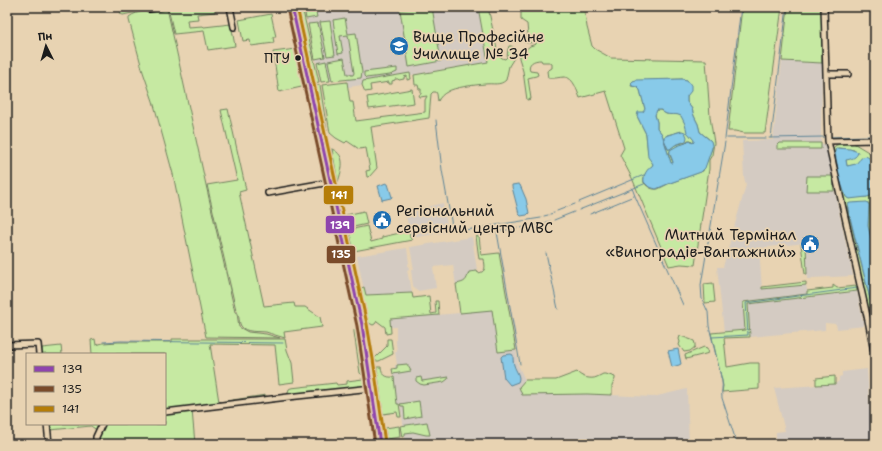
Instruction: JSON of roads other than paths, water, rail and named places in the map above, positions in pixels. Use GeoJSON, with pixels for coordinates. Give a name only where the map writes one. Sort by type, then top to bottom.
{"type":"FeatureCollection","features":[{"type":"Feature","properties":{"kind":"main road"},"geometry":{"type":"LineString","coordinates":[[292,7],[362,325],[380,444]]}},
{"type":"Feature","properties":{"kind":"street"},"geometry":{"type":"LineString","coordinates":[[149,9],[161,7]]}},
{"type":"Feature","properties":{"kind":"street"},"geometry":{"type":"LineString","coordinates":[[230,7],[234,26]]}},
{"type":"Feature","properties":{"kind":"street"},"geometry":{"type":"LineString","coordinates":[[824,7],[828,141],[875,352],[875,365]]}},
{"type":"Feature","properties":{"kind":"street"},"geometry":{"type":"LineString","coordinates":[[826,74],[848,74]]}},
{"type":"Feature","properties":{"kind":"street"},"geometry":{"type":"LineString","coordinates":[[828,141],[875,140]]}},
{"type":"Feature","properties":{"kind":"street"},"geometry":{"type":"LineString","coordinates":[[268,194],[330,182]]}},
{"type":"Feature","properties":{"kind":"street"},"geometry":{"type":"LineString","coordinates":[[7,345],[38,344],[39,353]]}},
{"type":"Feature","properties":{"kind":"street"},"geometry":{"type":"LineString","coordinates":[[166,412],[372,388]]}},
{"type":"Feature","properties":{"kind":"street"},"geometry":{"type":"LineString","coordinates":[[47,425],[49,444]]}},
{"type":"Feature","properties":{"kind":"street"},"geometry":{"type":"LineString","coordinates":[[96,444],[96,437],[102,425]]}},
{"type":"Feature","properties":{"kind":"water"},"geometry":{"type":"Polygon","coordinates":[[[682,79],[687,80],[691,85],[691,91],[687,96],[687,102],[692,109],[700,132],[711,141],[712,145],[705,168],[701,172],[656,189],[649,187],[644,182],[646,172],[653,164],[648,157],[646,134],[637,116],[638,112],[643,112],[645,109],[640,90],[637,87],[632,86],[631,83],[636,80],[682,79]],[[657,110],[655,115],[657,128],[662,134],[671,163],[673,163],[670,150],[686,143],[689,140],[693,143],[694,140],[687,132],[681,116],[676,114],[666,114],[661,110],[657,110]]]}},
{"type":"Feature","properties":{"kind":"water"},"geometry":{"type":"Polygon","coordinates":[[[682,131],[685,132],[687,137],[686,141],[668,149],[664,137],[682,131]]]}},
{"type":"Feature","properties":{"kind":"water"},"geometry":{"type":"Polygon","coordinates":[[[836,148],[850,149],[858,152],[852,159],[846,160],[847,166],[856,164],[865,156],[874,163],[875,180],[871,196],[849,199],[846,197],[840,180],[835,153],[836,148]]]}},
{"type":"Feature","properties":{"kind":"water"},"geometry":{"type":"Polygon","coordinates":[[[386,183],[388,184],[392,197],[382,200],[378,186],[386,183]]]}},
{"type":"Feature","properties":{"kind":"water"},"geometry":{"type":"Polygon","coordinates":[[[512,185],[520,185],[526,199],[529,213],[527,215],[521,216],[519,214],[512,187],[512,185]]]}},
{"type":"Feature","properties":{"kind":"water"},"geometry":{"type":"Polygon","coordinates":[[[867,202],[869,205],[868,226],[875,254],[875,314],[848,209],[848,204],[850,203],[867,202]]]}},
{"type":"Feature","properties":{"kind":"water"},"geometry":{"type":"Polygon","coordinates":[[[678,349],[681,364],[672,367],[668,351],[678,349]]]}},
{"type":"Feature","properties":{"kind":"water"},"geometry":{"type":"Polygon","coordinates":[[[503,355],[513,355],[514,364],[519,378],[518,382],[510,385],[504,378],[501,357],[503,355]]]}},
{"type":"Feature","properties":{"kind":"waterway"},"geometry":{"type":"LineString","coordinates":[[725,139],[741,7]]}},
{"type":"Feature","properties":{"kind":"waterway"},"geometry":{"type":"LineString","coordinates":[[771,138],[787,7]]}},
{"type":"Feature","properties":{"kind":"waterway"},"geometry":{"type":"LineString","coordinates":[[436,120],[442,170],[453,229],[458,231],[480,228]]}},
{"type":"Feature","properties":{"kind":"waterway"},"geometry":{"type":"LineString","coordinates":[[830,137],[870,136]]}},
{"type":"Feature","properties":{"kind":"waterway"},"geometry":{"type":"LineString","coordinates":[[769,138],[824,137]]}},
{"type":"Feature","properties":{"kind":"waterway"},"geometry":{"type":"LineString","coordinates":[[727,138],[766,138]]}},
{"type":"Feature","properties":{"kind":"waterway"},"geometry":{"type":"LineString","coordinates":[[725,142],[701,285],[702,299],[708,312],[709,326],[722,381],[722,398],[737,444]]}},
{"type":"Feature","properties":{"kind":"waterway"},"geometry":{"type":"LineString","coordinates":[[579,202],[644,175]]}},
{"type":"Feature","properties":{"kind":"waterway"},"geometry":{"type":"LineString","coordinates":[[579,210],[644,184]]}},
{"type":"Feature","properties":{"kind":"waterway"},"geometry":{"type":"LineString","coordinates":[[632,188],[683,305]]}},
{"type":"Feature","properties":{"kind":"waterway"},"geometry":{"type":"LineString","coordinates":[[590,214],[634,196]]}},
{"type":"Feature","properties":{"kind":"waterway"},"geometry":{"type":"LineString","coordinates":[[557,211],[575,204]]}},
{"type":"Feature","properties":{"kind":"waterway"},"geometry":{"type":"LineString","coordinates":[[554,220],[574,212]]}},
{"type":"Feature","properties":{"kind":"waterway"},"geometry":{"type":"LineString","coordinates":[[550,214],[554,213]]}},
{"type":"Feature","properties":{"kind":"waterway"},"geometry":{"type":"LineString","coordinates":[[544,216],[548,215]]}},
{"type":"Feature","properties":{"kind":"waterway"},"geometry":{"type":"LineString","coordinates":[[484,227],[541,218]]}},
{"type":"Feature","properties":{"kind":"waterway"},"geometry":{"type":"LineString","coordinates":[[521,228],[550,221]]}},
{"type":"Feature","properties":{"kind":"waterway"},"geometry":{"type":"LineString","coordinates":[[496,232],[517,228]]}},
{"type":"Feature","properties":{"kind":"waterway"},"geometry":{"type":"LineString","coordinates":[[479,235],[494,232]]}},
{"type":"Feature","properties":{"kind":"waterway"},"geometry":{"type":"LineString","coordinates":[[497,232],[520,364]]}},
{"type":"Feature","properties":{"kind":"waterway"},"geometry":{"type":"LineString","coordinates":[[546,253],[558,309]]}},
{"type":"Feature","properties":{"kind":"waterway"},"geometry":{"type":"LineString","coordinates":[[712,337],[748,335],[746,303],[857,288]]}},
{"type":"Feature","properties":{"kind":"waterway"},"geometry":{"type":"LineString","coordinates":[[103,342],[283,343]]}},
{"type":"Feature","properties":{"kind":"place","name":"Вище Професійне Училище № 34"},"geometry":{"type":"Point","coordinates":[399,46]}},
{"type":"Feature","properties":{"kind":"place","name":"ПТУ"},"geometry":{"type":"Point","coordinates":[298,58]}},
{"type":"Feature","properties":{"kind":"place","name":"Регіональний сервісний центр МВС"},"geometry":{"type":"Point","coordinates":[382,220]}},
{"type":"Feature","properties":{"kind":"place","name":"Митний Термінал «Виноградів-Вантажний»"},"geometry":{"type":"Point","coordinates":[810,244]}}]}
